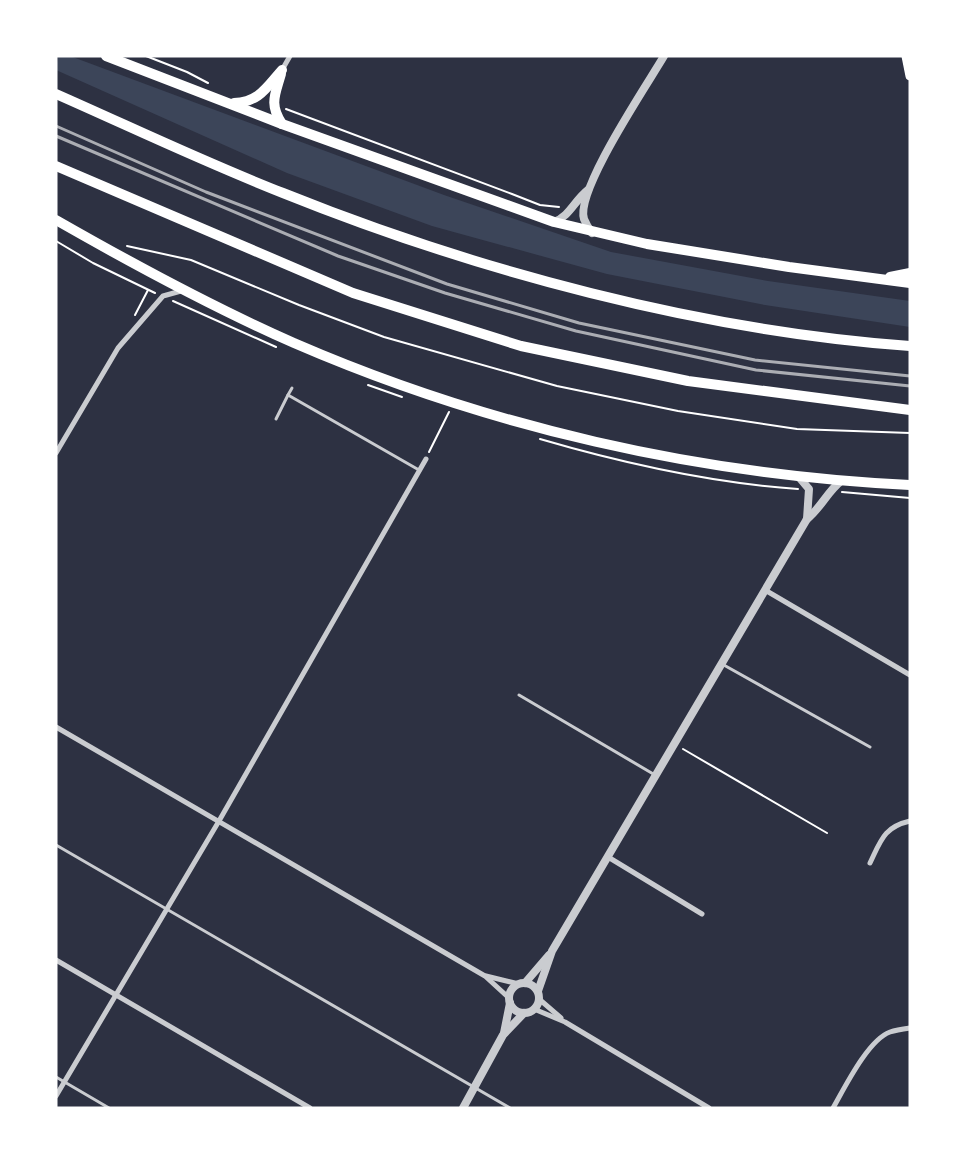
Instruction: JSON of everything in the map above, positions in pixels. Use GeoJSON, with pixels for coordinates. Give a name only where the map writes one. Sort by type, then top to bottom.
{"type":"FeatureCollection","features":[{"type":"Feature","properties":{"kind":"highway"},"geometry":{"type":"LineString","coordinates":[[106,56],[282,124],[554,222],[592,233],[755,261],[910,283]]}},
{"type":"Feature","properties":{"kind":"highway"},"geometry":{"type":"LineString","coordinates":[[228,103],[248,103],[257,97],[282,70]]}},
{"type":"Feature","properties":{"kind":"highway"},"geometry":{"type":"LineString","coordinates":[[282,70],[273,104],[274,112],[282,124]]}},
{"type":"Feature","properties":{"kind":"highway"},"geometry":{"type":"LineString","coordinates":[[56,94],[284,194],[490,264],[567,286],[694,315],[839,340],[910,346]]}},
{"type":"Feature","properties":{"kind":"highway"},"geometry":{"type":"LineString","coordinates":[[56,166],[353,293],[521,346],[688,382],[910,410]]}},
{"type":"Feature","properties":{"kind":"highway"},"geometry":{"type":"LineString","coordinates":[[56,220],[186,292],[294,343],[466,406],[586,440],[720,467],[841,481],[910,485]]}},
{"type":"Feature","properties":{"kind":"highway"},"geometry":{"type":"LineString","coordinates":[[881,279],[910,273]]}},
{"type":"Feature","properties":{"kind":"main road"},"geometry":{"type":"LineString","coordinates":[[906,56],[910,76]]}},
{"type":"Feature","properties":{"kind":"street"},"geometry":{"type":"LineString","coordinates":[[282,70],[290,56]]}},
{"type":"Feature","properties":{"kind":"street"},"geometry":{"type":"LineString","coordinates":[[592,233],[584,218],[588,190],[599,164],[664,56]]}},
{"type":"Feature","properties":{"kind":"street"},"geometry":{"type":"LineString","coordinates":[[554,222],[571,212],[579,197],[588,190]]}},
{"type":"Feature","properties":{"kind":"street"},"geometry":{"type":"LineString","coordinates":[[56,453],[118,348],[162,296],[176,291],[186,292]]}},
{"type":"Feature","properties":{"kind":"street"},"geometry":{"type":"LineString","coordinates":[[56,1096],[219,821],[426,459]]}},
{"type":"Feature","properties":{"kind":"street"},"geometry":{"type":"LineString","coordinates":[[503,1035],[514,987],[522,983],[552,951],[806,519],[809,489],[798,476]]}},
{"type":"Feature","properties":{"kind":"street"},"geometry":{"type":"LineString","coordinates":[[806,519],[818,511],[829,491],[841,481]]}},
{"type":"Feature","properties":{"kind":"street"},"geometry":{"type":"LineString","coordinates":[[764,590],[910,675]]}},
{"type":"Feature","properties":{"kind":"street"},"geometry":{"type":"LineString","coordinates":[[56,727],[485,976],[510,1000],[516,1010],[524,1013]]}},
{"type":"Feature","properties":{"kind":"street"},"geometry":{"type":"LineString","coordinates":[[870,862],[884,834],[892,827],[910,821]]}},
{"type":"Feature","properties":{"kind":"street"},"geometry":{"type":"LineString","coordinates":[[608,857],[702,914]]}},
{"type":"Feature","properties":{"kind":"street"},"geometry":{"type":"LineString","coordinates":[[534,1009],[552,951]]}},
{"type":"Feature","properties":{"kind":"street"},"geometry":{"type":"LineString","coordinates":[[56,960],[310,1108]]}},
{"type":"Feature","properties":{"kind":"street"},"geometry":{"type":"LineString","coordinates":[[485,976],[530,984],[538,995],[565,1022]]}},
{"type":"Feature","properties":{"kind":"street"},"geometry":{"type":"LineString","coordinates":[[463,1108],[503,1035],[524,1013],[534,1009],[565,1022],[709,1108]]}},
{"type":"Feature","properties":{"kind":"street"},"geometry":{"type":"LineString","coordinates":[[833,1108],[852,1075],[878,1041],[890,1032],[910,1028]]}},
{"type":"Feature","properties":{"kind":"lane"},"geometry":{"type":"LineString","coordinates":[[276,419],[292,388]]}},
{"type":"Feature","properties":{"kind":"lane"},"geometry":{"type":"LineString","coordinates":[[288,395],[419,470]]}},
{"type":"Feature","properties":{"kind":"lane"},"geometry":{"type":"LineString","coordinates":[[721,664],[870,748]]}},
{"type":"Feature","properties":{"kind":"lane"},"geometry":{"type":"LineString","coordinates":[[519,695],[656,775]]}},
{"type":"Feature","properties":{"kind":"lane"},"geometry":{"type":"LineString","coordinates":[[56,845],[510,1108]]}},
{"type":"Feature","properties":{"kind":"lane"},"geometry":{"type":"LineString","coordinates":[[56,1077],[108,1108]]}},
{"type":"Feature","properties":{"kind":"path"},"geometry":{"type":"LineString","coordinates":[[146,56],[187,72],[209,84]]}},
{"type":"Feature","properties":{"kind":"path"},"geometry":{"type":"LineString","coordinates":[[273,104],[512,194],[571,212]]}},
{"type":"Feature","properties":{"kind":"path"},"geometry":{"type":"LineString","coordinates":[[128,246],[191,260],[299,305],[384,337],[557,386],[678,411],[797,429],[910,433]]}},
{"type":"Feature","properties":{"kind":"path"},"geometry":{"type":"LineString","coordinates":[[426,459],[449,412]]}},
{"type":"Feature","properties":{"kind":"path"},"geometry":{"type":"LineString","coordinates":[[674,744],[827,833]]}},
{"type":"Feature","properties":{"kind":"shaded area"},"geometry":{"type":"Polygon","coordinates":[[[58,56],[70,56],[444,195],[611,252],[768,281],[910,301],[910,327],[765,305],[607,274],[432,226],[287,173],[56,70],[58,56]]]}},
{"type":"Feature","properties":{"kind":"railway"},"geometry":{"type":"LineString","coordinates":[[56,126],[206,192],[447,284],[579,323],[755,360],[910,376]]}},
{"type":"Feature","properties":{"kind":"railway"},"geometry":{"type":"LineString","coordinates":[[56,136],[338,256],[445,293],[576,331],[756,370],[910,386]]}}]}
